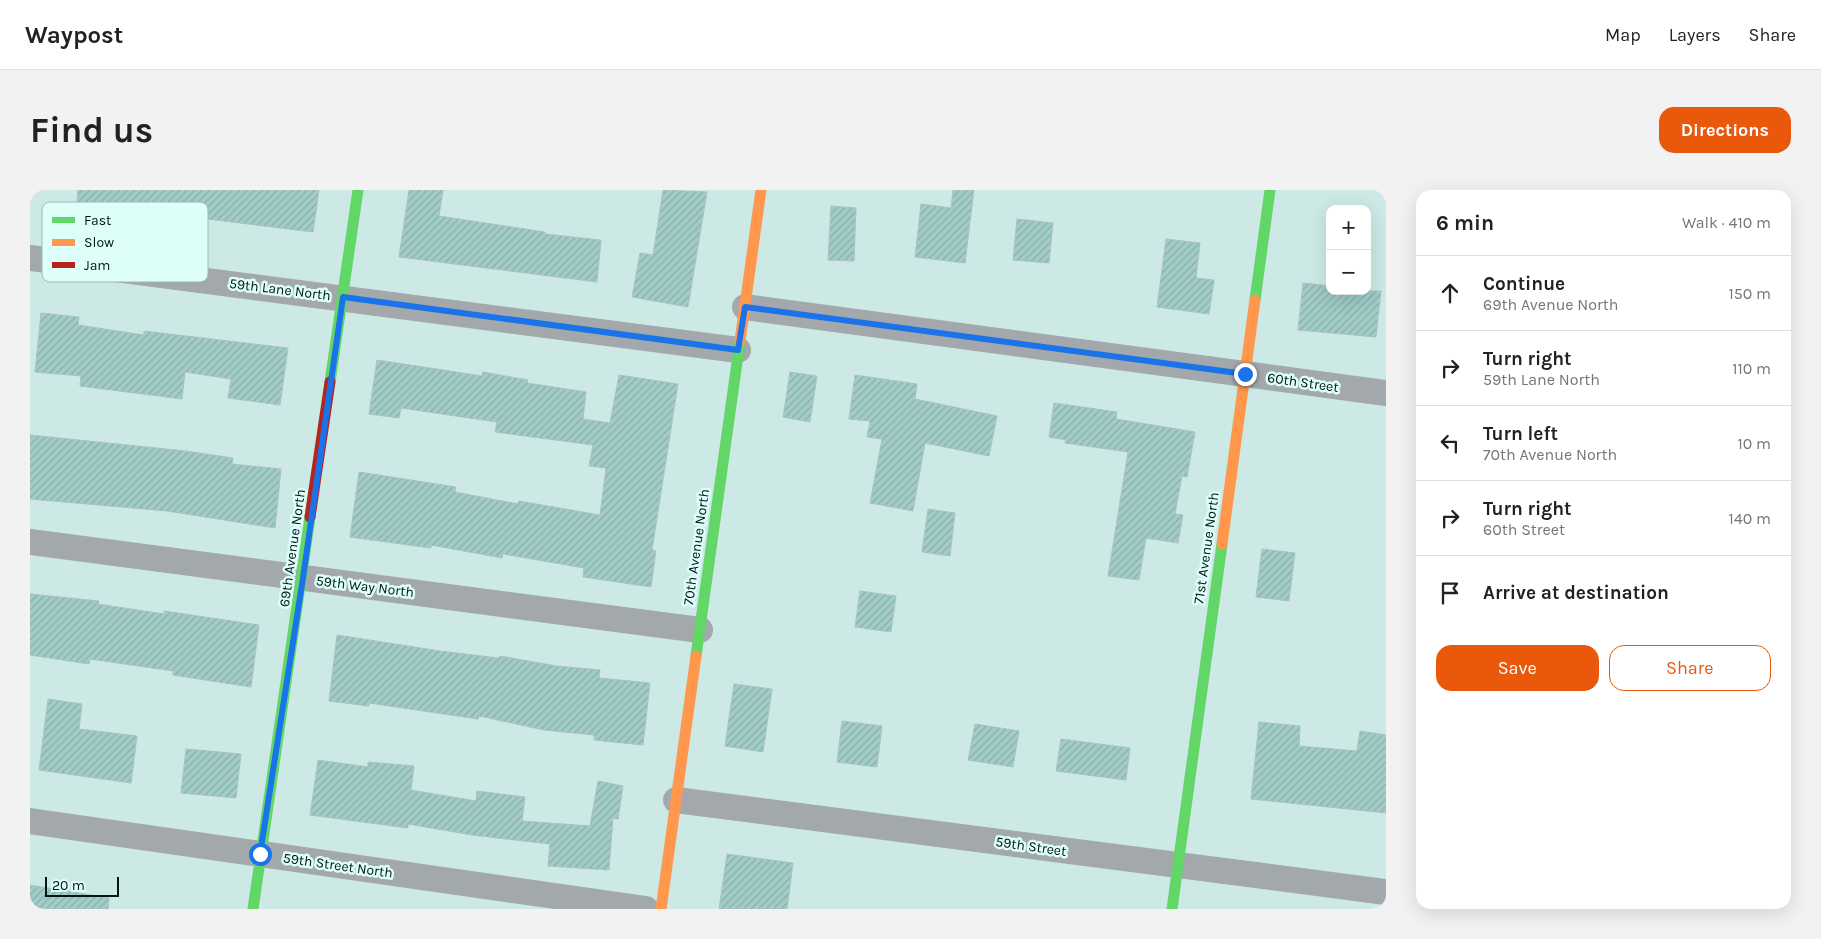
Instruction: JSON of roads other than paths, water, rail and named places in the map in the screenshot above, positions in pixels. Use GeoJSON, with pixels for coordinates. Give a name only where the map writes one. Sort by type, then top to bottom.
{"type":"FeatureCollection","features":[{"type":"Feature","properties":{"kind":"street","name":"69th Avenue North"},"geometry":{"type":"LineString","coordinates":[[253,909],[303,578],[358,190]]}},
{"type":"Feature","properties":{"kind":"street","name":"70th Avenue North"},"geometry":{"type":"LineString","coordinates":[[661,909],[761,190]]}},
{"type":"Feature","properties":{"kind":"street","name":"71st Avenue North"},"geometry":{"type":"LineString","coordinates":[[1172,909],[1270,190]]}},
{"type":"Feature","properties":{"kind":"street","name":"59th Lane North"},"geometry":{"type":"LineString","coordinates":[[208,280],[738,350]]}},
{"type":"Feature","properties":{"kind":"street","name":"60th Street"},"geometry":{"type":"LineString","coordinates":[[745,307],[1386,393]]}},
{"type":"Feature","properties":{"kind":"street","name":"59th Way North"},"geometry":{"type":"LineString","coordinates":[[30,542],[700,630]]}},
{"type":"Feature","properties":{"kind":"street","name":"59th Street"},"geometry":{"type":"LineString","coordinates":[[676,800],[1386,892]]}},
{"type":"Feature","properties":{"kind":"street","name":"59th Street North"},"geometry":{"type":"LineString","coordinates":[[30,821],[646,909]]}}]}
